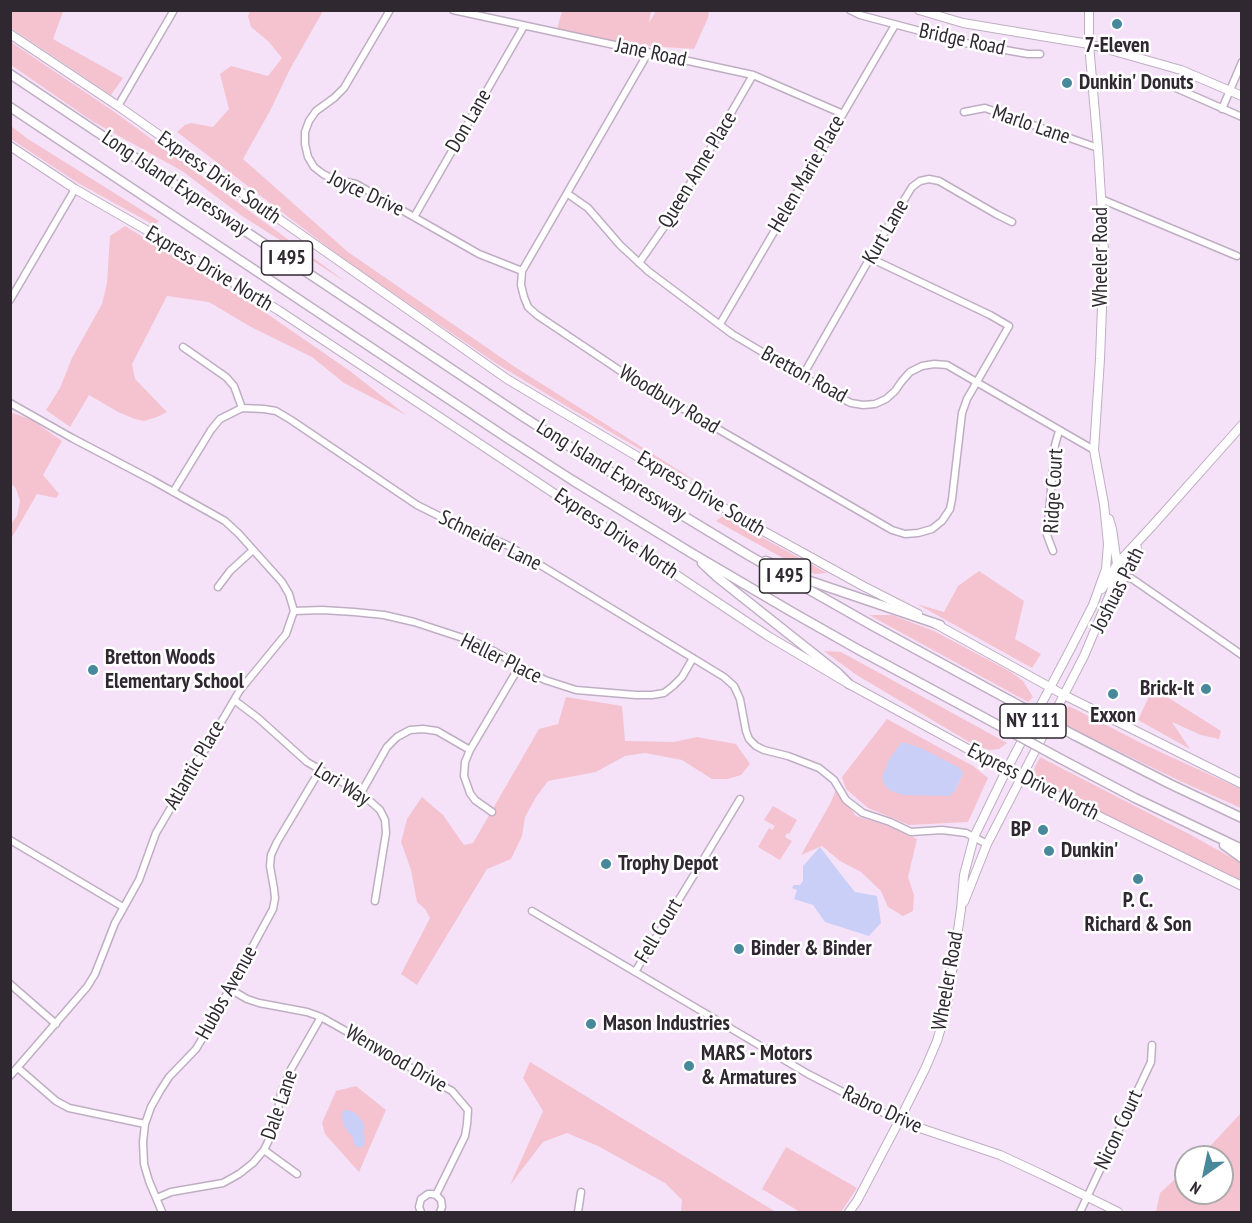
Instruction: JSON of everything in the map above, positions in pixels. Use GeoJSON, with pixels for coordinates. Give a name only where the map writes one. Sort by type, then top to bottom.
{"type":"FeatureCollection","features":[{"type":"Feature","properties":{"kind":"highway","name":"Long Island Expressway"},"geometry":{"type":"LineString","coordinates":[[10,74],[522,416],[747,555],[1074,735],[1242,818]]}},
{"type":"Feature","properties":{"kind":"highway","name":"Long Island Expressway"},"geometry":{"type":"LineString","coordinates":[[10,107],[507,438],[693,554],[859,650],[1061,759],[1135,798],[1242,849]]}},
{"type":"Feature","properties":{"kind":"highway"},"geometry":{"type":"LineString","coordinates":[[693,554],[717,577],[849,684]]}},
{"type":"Feature","properties":{"kind":"highway"},"geometry":{"type":"LineString","coordinates":[[747,555],[773,562],[807,580],[940,626]]}},
{"type":"Feature","properties":{"kind":"highway"},"geometry":{"type":"LineString","coordinates":[[1212,836],[1242,858]]}},
{"type":"Feature","properties":{"kind":"main road"},"geometry":{"type":"LineString","coordinates":[[919,10],[963,23],[1089,44],[1181,70],[1242,96]]}},
{"type":"Feature","properties":{"kind":"main road","name":"Wheeler Road"},"geometry":{"type":"LineString","coordinates":[[849,1212],[926,1069],[937,1041],[947,1007],[964,875],[974,837],[1092,605],[1106,568],[1108,544],[1104,504],[1094,450],[1104,255],[1089,44],[1089,10]]}},
{"type":"Feature","properties":{"kind":"main road","name":"Express Drive South"},"geometry":{"type":"LineString","coordinates":[[10,34],[118,106],[507,379],[756,527],[863,586],[1064,695],[1242,784]]}},
{"type":"Feature","properties":{"kind":"main road","name":"Express Drive North"},"geometry":{"type":"LineString","coordinates":[[10,146],[75,189],[278,310],[768,636],[849,684],[1021,778],[1242,886]]}},
{"type":"Feature","properties":{"kind":"main road","name":"Joshuas Path"},"geometry":{"type":"LineString","coordinates":[[1092,605],[1117,564],[1242,425]]}},
{"type":"Feature","properties":{"kind":"main road","name":"Wheeler Road"},"geometry":{"type":"LineString","coordinates":[[961,909],[987,844],[1084,656],[1111,592],[1117,564],[1112,529],[1104,504]]}},
{"type":"Feature","properties":{"kind":"main road","name":"Joshuas Path"},"geometry":{"type":"LineString","coordinates":[[1084,656],[1104,619],[1130,558],[1153,525]]}},
{"type":"Feature","properties":{"kind":"main road"},"geometry":{"type":"LineString","coordinates":[[1114,543],[1124,547],[1136,544]]}},
{"type":"Feature","properties":{"kind":"main road","name":"Rabro Drive"},"geometry":{"type":"LineString","coordinates":[[899,1121],[1000,1155],[1118,1212]]}},
{"type":"Feature","properties":{"kind":"street"},"geometry":{"type":"LineString","coordinates":[[118,106],[174,10]]}},
{"type":"Feature","properties":{"kind":"street","name":"Joyce Drive"},"geometry":{"type":"LineString","coordinates":[[390,10],[344,88],[315,111],[309,121],[305,132],[308,157],[314,167],[323,174],[333,179],[356,184],[479,254],[522,271]]}},
{"type":"Feature","properties":{"kind":"street","name":"Jane Road"},"geometry":{"type":"LineString","coordinates":[[453,10],[753,75],[843,114]]}},
{"type":"Feature","properties":{"kind":"street","name":"Bridge Road"},"geometry":{"type":"LineString","coordinates":[[850,10],[860,15],[965,43],[1040,54]]}},
{"type":"Feature","properties":{"kind":"street","name":"Helen Marie Place"},"geometry":{"type":"LineString","coordinates":[[720,324],[895,25]]}},
{"type":"Feature","properties":{"kind":"street","name":"Don Lane"},"geometry":{"type":"LineString","coordinates":[[414,217],[524,26]]}},
{"type":"Feature","properties":{"kind":"street"},"geometry":{"type":"LineString","coordinates":[[522,271],[648,53]]}},
{"type":"Feature","properties":{"kind":"street"},"geometry":{"type":"LineString","coordinates":[[1222,109],[1242,62]]}},
{"type":"Feature","properties":{"kind":"street","name":"Queen Anne Place"},"geometry":{"type":"LineString","coordinates":[[639,263],[669,220],[753,75]]}},
{"type":"Feature","properties":{"kind":"street"},"geometry":{"type":"LineString","coordinates":[[1160,81],[1242,117]]}},
{"type":"Feature","properties":{"kind":"street","name":"Marlo Lane"},"geometry":{"type":"LineString","coordinates":[[964,112],[985,108],[1098,148]]}},
{"type":"Feature","properties":{"kind":"street","name":"Kurt Lane"},"geometry":{"type":"LineString","coordinates":[[803,375],[912,187],[920,181],[930,179],[939,181],[1012,222]]}},
{"type":"Feature","properties":{"kind":"street"},"geometry":{"type":"LineString","coordinates":[[10,300],[75,189]]}},
{"type":"Feature","properties":{"kind":"street","name":"Bretton Road"},"geometry":{"type":"LineString","coordinates":[[568,194],[588,208],[620,245],[648,271],[748,344],[851,403],[875,404],[886,399],[895,391],[910,372],[922,366],[946,365],[1094,450]]}},
{"type":"Feature","properties":{"kind":"street"},"geometry":{"type":"LineString","coordinates":[[1101,199],[1237,256]]}},
{"type":"Feature","properties":{"kind":"street","name":"Woodbury Road"},"geometry":{"type":"LineString","coordinates":[[522,271],[521,285],[528,307],[634,380],[892,530],[905,534],[918,533],[933,529],[950,509],[962,412],[967,399],[1009,327],[990,315],[870,258]]}},
{"type":"Feature","properties":{"kind":"street"},"geometry":{"type":"LineString","coordinates":[[173,492],[220,419],[242,408],[234,386],[226,377],[183,347]]}},
{"type":"Feature","properties":{"kind":"street"},"geometry":{"type":"LineString","coordinates":[[10,402],[225,521],[282,582],[289,594],[294,611]]}},
{"type":"Feature","properties":{"kind":"street","name":"Schneider Lane"},"geometry":{"type":"LineString","coordinates":[[242,408],[276,411],[417,505],[509,546],[724,677],[734,686],[740,699],[749,740],[764,750],[800,760],[826,772],[834,780],[846,800],[863,813],[911,832],[942,830],[966,832],[974,837]]}},
{"type":"Feature","properties":{"kind":"street","name":"Ridge Court"},"geometry":{"type":"LineString","coordinates":[[1053,551],[1047,535],[1055,446],[1059,431]]}},
{"type":"Feature","properties":{"kind":"street"},"geometry":{"type":"LineString","coordinates":[[218,587],[230,571],[253,550]]}},
{"type":"Feature","properties":{"kind":"street"},"geometry":{"type":"LineString","coordinates":[[1117,587],[1126,578],[1131,578],[1242,655]]}},
{"type":"Feature","properties":{"kind":"street","name":"Heller Place"},"geometry":{"type":"LineString","coordinates":[[294,611],[354,612],[384,615],[414,622],[475,642],[544,680],[576,690],[652,695],[664,693],[674,686],[693,658]]}},
{"type":"Feature","properties":{"kind":"street","name":"Atlantic Place"},"geometry":{"type":"LineString","coordinates":[[10,1076],[87,987],[95,974],[109,935],[139,880],[156,833],[234,700],[249,678],[286,634],[294,611]]}},
{"type":"Feature","properties":{"kind":"street"},"geometry":{"type":"LineString","coordinates":[[492,812],[483,807],[470,793],[464,776],[465,762],[519,667]]}},
{"type":"Feature","properties":{"kind":"street","name":"Lori Way"},"geometry":{"type":"LineString","coordinates":[[234,700],[258,718],[296,754],[361,793],[380,810],[385,820],[386,833],[375,901]]}},
{"type":"Feature","properties":{"kind":"street"},"geometry":{"type":"LineString","coordinates":[[361,793],[387,747],[397,737],[410,730],[437,731],[470,750]]}},
{"type":"Feature","properties":{"kind":"street","name":"Hubbs Avenue"},"geometry":{"type":"LineString","coordinates":[[162,1212],[144,1164],[142,1142],[151,1107],[170,1077],[196,1049],[273,909],[274,892],[270,866],[272,855],[277,842],[320,770]]}},
{"type":"Feature","properties":{"kind":"street","name":"Fell Court"},"geometry":{"type":"LineString","coordinates":[[635,972],[740,799]]}},
{"type":"Feature","properties":{"kind":"street"},"geometry":{"type":"LineString","coordinates":[[974,837],[987,844]]}},
{"type":"Feature","properties":{"kind":"street"},"geometry":{"type":"LineString","coordinates":[[10,840],[123,907]]}},
{"type":"Feature","properties":{"kind":"street","name":"Rabro Drive"},"geometry":{"type":"LineString","coordinates":[[532,911],[808,1074],[899,1121]]}},
{"type":"Feature","properties":{"kind":"street"},"geometry":{"type":"LineString","coordinates":[[10,984],[56,1024]]}},
{"type":"Feature","properties":{"kind":"street","name":"Wenwood Drive"},"geometry":{"type":"LineString","coordinates":[[230,989],[259,1003],[321,1017],[452,1091],[468,1110],[465,1136],[436,1195],[428,1194],[421,1199],[419,1207],[421,1212]]}},
{"type":"Feature","properties":{"kind":"street","name":"Dale Lane"},"geometry":{"type":"LineString","coordinates":[[157,1198],[180,1190],[223,1183],[252,1163],[264,1150],[275,1127],[281,1094],[290,1071],[321,1017]]}},
{"type":"Feature","properties":{"kind":"street","name":"Nicon Court"},"geometry":{"type":"LineString","coordinates":[[1080,1212],[1151,1062],[1152,1045]]}},
{"type":"Feature","properties":{"kind":"street"},"geometry":{"type":"LineString","coordinates":[[18,1068],[56,1101],[69,1108],[145,1124]]}},
{"type":"Feature","properties":{"kind":"street"},"geometry":{"type":"LineString","coordinates":[[264,1150],[297,1174]]}},
{"type":"Feature","properties":{"kind":"street"},"geometry":{"type":"LineString","coordinates":[[578,1212],[581,1192]]}},
{"type":"Feature","properties":{"kind":"street"},"geometry":{"type":"LineString","coordinates":[[436,1195],[442,1203],[440,1212]]}},
{"type":"Feature","properties":{"kind":"shaded area"},"geometry":{"type":"Polygon","coordinates":[[[10,11],[63,12],[53,39],[123,78],[111,95],[11,28],[10,11]]]}},
{"type":"Feature","properties":{"kind":"shaded area"},"geometry":{"type":"Polygon","coordinates":[[[250,11],[323,11],[243,159],[348,252],[515,367],[713,492],[497,364],[346,261],[177,132],[191,123],[213,127],[229,109],[220,74],[231,66],[268,76],[282,58],[268,41],[251,27],[248,16],[250,11]]]}},
{"type":"Feature","properties":{"kind":"shaded area"},"geometry":{"type":"Polygon","coordinates":[[[562,11],[651,11],[649,23],[656,11],[709,11],[694,49],[649,46],[645,43],[644,47],[557,29],[562,11]]]}},
{"type":"Feature","properties":{"kind":"shaded area"},"geometry":{"type":"Polygon","coordinates":[[[11,42],[116,113],[346,282],[242,216],[182,171],[92,121],[11,65],[11,42]]]}},
{"type":"Feature","properties":{"kind":"shaded area"},"geometry":{"type":"Polygon","coordinates":[[[11,126],[159,221],[154,225],[78,183],[11,139],[11,126]]]}},
{"type":"Feature","properties":{"kind":"shaded area"},"geometry":{"type":"Polygon","coordinates":[[[125,226],[263,311],[350,371],[406,415],[344,383],[312,357],[251,327],[209,302],[167,296],[132,364],[135,379],[167,412],[144,421],[118,412],[89,395],[70,427],[46,410],[60,388],[72,358],[102,304],[107,283],[110,236],[125,226]]]}},
{"type":"Feature","properties":{"kind":"shaded area"},"geometry":{"type":"Polygon","coordinates":[[[13,413],[32,420],[62,441],[43,475],[59,494],[56,498],[37,494],[11,539],[11,524],[17,516],[20,501],[11,483],[10,416],[13,413]]]}},
{"type":"Feature","properties":{"kind":"shaded area"},"geometry":{"type":"Polygon","coordinates":[[[723,516],[827,573],[815,574],[801,568],[716,521],[723,516]]]}},
{"type":"Feature","properties":{"kind":"shaded area"},"geometry":{"type":"Polygon","coordinates":[[[979,571],[1024,601],[1015,639],[1041,654],[1032,668],[917,604],[944,612],[958,586],[979,571]]]}},
{"type":"Feature","properties":{"kind":"shaded area"},"geometry":{"type":"Polygon","coordinates":[[[869,615],[892,615],[934,631],[1011,672],[1023,681],[1033,697],[1028,702],[869,615]]]}},
{"type":"Feature","properties":{"kind":"shaded area"},"geometry":{"type":"Polygon","coordinates":[[[824,651],[841,652],[1007,743],[999,749],[990,750],[976,746],[855,674],[824,651]]]}},
{"type":"Feature","properties":{"kind":"shaded area"},"geometry":{"type":"Polygon","coordinates":[[[1153,688],[1221,731],[1219,739],[1201,735],[1172,722],[1190,749],[1138,720],[1153,688]]]}},
{"type":"Feature","properties":{"kind":"shaded area"},"geometry":{"type":"Polygon","coordinates":[[[566,697],[622,706],[625,741],[674,742],[697,737],[736,744],[750,764],[741,775],[728,779],[712,779],[682,760],[645,753],[625,756],[596,772],[548,781],[525,817],[522,836],[511,859],[487,869],[417,985],[401,974],[430,918],[417,902],[411,870],[401,842],[407,819],[422,797],[443,815],[464,845],[473,843],[539,729],[558,724],[566,697]]]}},
{"type":"Feature","properties":{"kind":"shaded area"},"geometry":{"type":"Polygon","coordinates":[[[1069,706],[1143,744],[1241,789],[1241,808],[1059,722],[1066,707],[1069,706]]]}},
{"type":"Feature","properties":{"kind":"shaded area"},"geometry":{"type":"Polygon","coordinates":[[[887,719],[973,766],[988,778],[968,822],[909,825],[868,808],[846,789],[842,777],[887,719]],[[963,774],[903,795],[955,791],[963,774]]]}},
{"type":"Feature","properties":{"kind":"shaded area"},"geometry":{"type":"Polygon","coordinates":[[[1040,757],[1241,863],[1241,880],[1033,778],[1032,773],[1040,757]]]}},
{"type":"Feature","properties":{"kind":"shaded area"},"geometry":{"type":"Polygon","coordinates":[[[836,790],[856,816],[894,828],[917,839],[908,877],[914,895],[913,911],[903,916],[888,907],[881,891],[861,872],[840,861],[822,846],[801,855],[836,790]]]}},
{"type":"Feature","properties":{"kind":"shaded area"},"geometry":{"type":"Polygon","coordinates":[[[773,806],[797,820],[785,837],[792,841],[780,860],[758,847],[769,828],[772,830],[775,826],[764,820],[773,806]]]}},
{"type":"Feature","properties":{"kind":"shaded area"},"geometry":{"type":"Polygon","coordinates":[[[530,1062],[776,1212],[681,1212],[682,1200],[665,1183],[598,1146],[567,1133],[543,1142],[510,1185],[543,1111],[523,1078],[530,1062]]]}},
{"type":"Feature","properties":{"kind":"shaded area"},"geometry":{"type":"Polygon","coordinates":[[[356,1086],[386,1110],[359,1172],[325,1134],[322,1123],[336,1091],[356,1086]]]}},
{"type":"Feature","properties":{"kind":"shaded area"},"geometry":{"type":"Polygon","coordinates":[[[1241,1113],[1241,1212],[1156,1212],[1160,1193],[1174,1180],[1174,1205],[1234,1205],[1234,1145],[1211,1145],[1241,1113]]]}},
{"type":"Feature","properties":{"kind":"shaded area"},"geometry":{"type":"Polygon","coordinates":[[[786,1147],[857,1188],[841,1212],[800,1212],[762,1189],[786,1147]]]}},
{"type":"Feature","properties":{"kind":"water"},"geometry":{"type":"Polygon","coordinates":[[[902,742],[919,747],[960,768],[963,774],[955,791],[949,796],[903,795],[891,791],[884,784],[882,777],[890,758],[902,742]]]}},
{"type":"Feature","properties":{"kind":"water"},"geometry":{"type":"Polygon","coordinates":[[[820,847],[855,892],[877,896],[881,923],[869,936],[825,922],[813,905],[794,899],[797,890],[792,888],[803,881],[803,866],[820,847]]]}},
{"type":"Feature","properties":{"kind":"water"},"geometry":{"type":"Polygon","coordinates":[[[346,1110],[354,1112],[361,1119],[365,1128],[364,1146],[359,1148],[355,1146],[353,1137],[346,1130],[341,1116],[346,1110]]]}},
{"type":"Feature","properties":{"kind":"place","name":"7-Eleven"},"geometry":{"type":"Point","coordinates":[1117,24]}},
{"type":"Feature","properties":{"kind":"place","name":"Dunkin' Donuts"},"geometry":{"type":"Point","coordinates":[1067,83]}},
{"type":"Feature","properties":{"kind":"place","name":"Bretton Woods Elementary School"},"geometry":{"type":"Point","coordinates":[93,670]}},
{"type":"Feature","properties":{"kind":"place","name":"Brick-It"},"geometry":{"type":"Point","coordinates":[1206,689]}},
{"type":"Feature","properties":{"kind":"place","name":"Exxon"},"geometry":{"type":"Point","coordinates":[1113,694]}},
{"type":"Feature","properties":{"kind":"place","name":"BP"},"geometry":{"type":"Point","coordinates":[1043,830]}},
{"type":"Feature","properties":{"kind":"place","name":"Dunkin'"},"geometry":{"type":"Point","coordinates":[1049,851]}},
{"type":"Feature","properties":{"kind":"place","name":"Trophy Depot"},"geometry":{"type":"Point","coordinates":[606,864]}},
{"type":"Feature","properties":{"kind":"place","name":"P. C. Richard & Son"},"geometry":{"type":"Point","coordinates":[1138,879]}},
{"type":"Feature","properties":{"kind":"place","name":"Binder & Binder"},"geometry":{"type":"Point","coordinates":[739,949]}},
{"type":"Feature","properties":{"kind":"place","name":"Mason Industries"},"geometry":{"type":"Point","coordinates":[591,1024]}},
{"type":"Feature","properties":{"kind":"place","name":"MARS - Motors & Armatures"},"geometry":{"type":"Point","coordinates":[689,1066]}}]}
